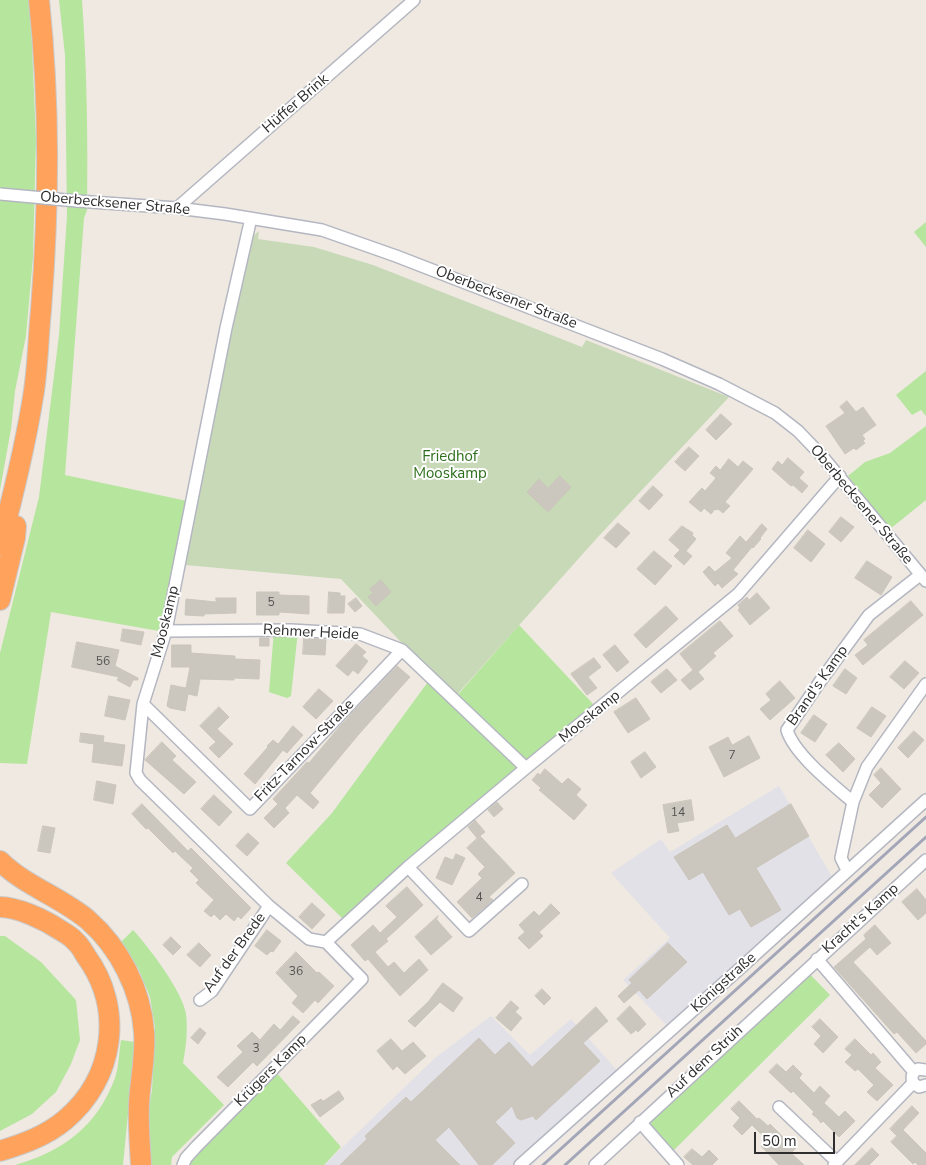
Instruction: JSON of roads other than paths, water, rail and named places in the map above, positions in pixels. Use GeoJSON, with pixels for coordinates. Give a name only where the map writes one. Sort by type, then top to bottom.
{"type":"FeatureCollection","features":[{"type":"Feature","properties":{"kind":"highway"},"geometry":{"type":"LineString","coordinates":[[0,545],[19,474],[34,394],[46,239],[48,152],[46,66],[40,0]]}},
{"type":"Feature","properties":{"kind":"highway"},"geometry":{"type":"LineString","coordinates":[[0,600],[15,538],[19,474]]}},
{"type":"Feature","properties":{"kind":"highway"},"geometry":{"type":"LineString","coordinates":[[0,861],[13,874],[64,902],[88,920],[111,945],[130,977],[140,1003],[144,1034],[139,1106],[141,1165]]}},
{"type":"Feature","properties":{"kind":"highway"},"geometry":{"type":"LineString","coordinates":[[0,907],[8,907],[48,921],[76,941],[97,971],[108,1002],[110,1031],[105,1061],[90,1092],[65,1120],[32,1140],[0,1151]]}},
{"type":"Feature","properties":{"kind":"street","name":"Hüffer Brink"},"geometry":{"type":"LineString","coordinates":[[177,208],[414,0]]}},
{"type":"Feature","properties":{"kind":"street","name":"Oberbecksener Straße"},"geometry":{"type":"LineString","coordinates":[[0,194],[177,208],[322,230],[396,256],[670,362],[775,412],[798,431],[840,476],[923,578]]}},
{"type":"Feature","properties":{"kind":"street","name":"Mooskamp"},"geometry":{"type":"LineString","coordinates":[[251,218],[226,328],[166,631],[143,704],[136,772],[140,780],[270,906],[309,939],[326,942],[362,979]]}},
{"type":"Feature","properties":{"kind":"street","name":"Mooskamp"},"geometry":{"type":"LineString","coordinates":[[326,942],[408,867],[738,594],[840,476]]}},
{"type":"Feature","properties":{"kind":"street","name":"Brand's Kamp"},"geometry":{"type":"LineString","coordinates":[[853,802],[814,767],[789,738],[787,730],[869,615],[923,578]]}},
{"type":"Feature","properties":{"kind":"street","name":"Rehmer Heide"},"geometry":{"type":"LineString","coordinates":[[166,631],[291,630],[360,634],[402,650],[526,768]]}},
{"type":"Feature","properties":{"kind":"street","name":"Fritz-Tarnow-Straße"},"geometry":{"type":"LineString","coordinates":[[143,704],[250,809],[402,650]]}},
{"type":"Feature","properties":{"kind":"street"},"geometry":{"type":"LineString","coordinates":[[847,870],[842,858],[853,802],[867,767],[926,684]]}},
{"type":"Feature","properties":{"kind":"street","name":"Königstraße"},"geometry":{"type":"LineString","coordinates":[[520,1165],[926,800]]}},
{"type":"Feature","properties":{"kind":"street","name":"Kracht's Kamp"},"geometry":{"type":"LineString","coordinates":[[921,1072],[817,959],[926,860]]}},
{"type":"Feature","properties":{"kind":"street"},"geometry":{"type":"LineString","coordinates":[[408,867],[469,931],[522,884]]}},
{"type":"Feature","properties":{"kind":"street","name":"Auf der Brede"},"geometry":{"type":"LineString","coordinates":[[200,1000],[212,991],[270,906]]}},
{"type":"Feature","properties":{"kind":"street","name":"Auf dem Strüh"},"geometry":{"type":"LineString","coordinates":[[594,1165],[817,959]]}},
{"type":"Feature","properties":{"kind":"street","name":"Krügers Kamp"},"geometry":{"type":"LineString","coordinates":[[182,1165],[196,1147],[362,979]]}},
{"type":"Feature","properties":{"kind":"street"},"geometry":{"type":"LineString","coordinates":[[921,1072],[919,1087],[926,1086]]}},
{"type":"Feature","properties":{"kind":"street"},"geometry":{"type":"LineString","coordinates":[[779,1107],[835,1163],[921,1072]]}},
{"type":"Feature","properties":{"kind":"street"},"geometry":{"type":"LineString","coordinates":[[640,1122],[678,1165]]}},
{"type":"Feature","properties":{"kind":"railway"},"geometry":{"type":"LineString","coordinates":[[543,1165],[926,817]]}},
{"type":"Feature","properties":{"kind":"railway"},"geometry":{"type":"LineString","coordinates":[[565,1165],[926,837]]}},
{"type":"Feature","properties":{"kind":"park label","name":"Friedhof Mooskamp"},"geometry":{"type":"Point","coordinates":[450,466]}}]}
